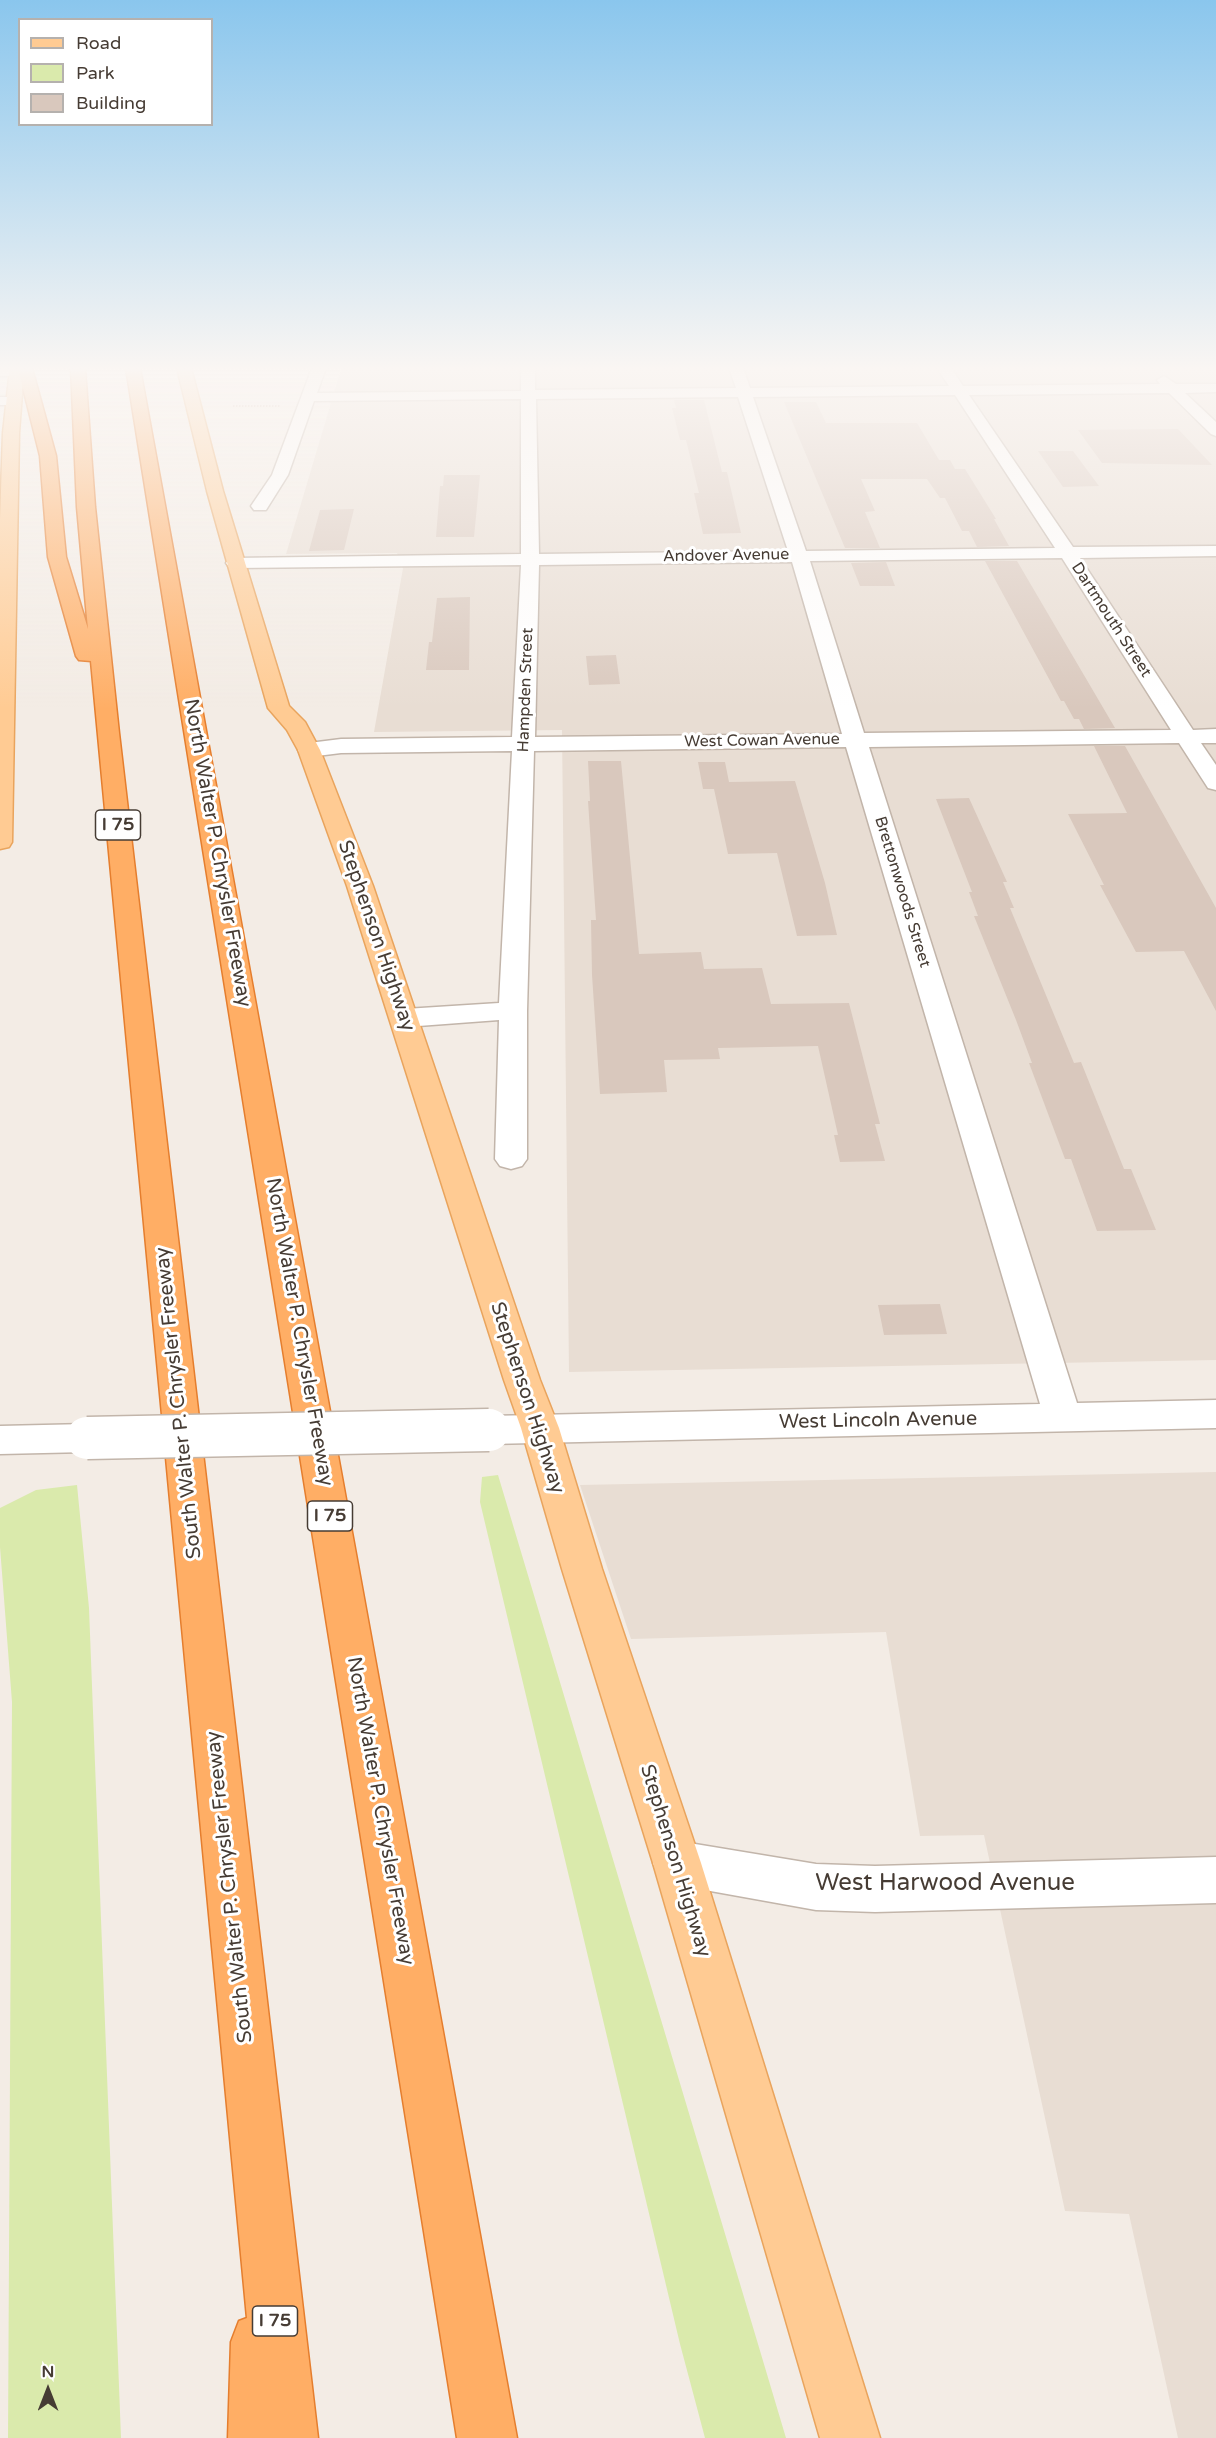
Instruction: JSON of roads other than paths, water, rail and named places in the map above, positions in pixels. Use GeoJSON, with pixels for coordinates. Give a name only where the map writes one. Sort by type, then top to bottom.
{"type":"FeatureCollection","features":[{"type":"Feature","properties":{"kind":"highway"},"geometry":{"type":"LineString","coordinates":[[52,482],[57,557],[108,733]]}},
{"type":"Feature","properties":{"kind":"highway","name":"South Walter P. Chrysler Freeway"},"geometry":{"type":"LineString","coordinates":[[85,482],[108,733],[288,2438]]}},
{"type":"Feature","properties":{"kind":"highway","name":"North Walter P. Chrysler Freeway"},"geometry":{"type":"LineString","coordinates":[[153,482],[487,2438]]}},
{"type":"Feature","properties":{"kind":"highway"},"geometry":{"type":"LineString","coordinates":[[258,2438],[263,2205]]}},
{"type":"Feature","properties":{"kind":"main road","name":"Stephenson Highway"},"geometry":{"type":"LineString","coordinates":[[214,482],[235,563],[279,708],[297,727],[309,750],[360,886],[522,1380],[540,1428],[582,1569],[677,1863],[850,2438]]}},
{"type":"Feature","properties":{"kind":"main road"},"geometry":{"type":"LineString","coordinates":[[0,842],[5,493]]}},
{"type":"Feature","properties":{"kind":"street"},"geometry":{"type":"LineString","coordinates":[[260,506],[275,482]]}},
{"type":"Feature","properties":{"kind":"street","name":"Hampden Street"},"geometry":{"type":"LineString","coordinates":[[511,1159],[513,1011],[530,559],[529,482]]}},
{"type":"Feature","properties":{"kind":"street","name":"Brettonwoods Street"},"geometry":{"type":"LineString","coordinates":[[774,482],[1063,1417]]}},
{"type":"Feature","properties":{"kind":"street","name":"Dartmouth Street"},"geometry":{"type":"LineString","coordinates":[[1021,482],[1216,783]]}},
{"type":"Feature","properties":{"kind":"street","name":"Andover Avenue"},"geometry":{"type":"LineString","coordinates":[[235,563],[1216,551]]}},
{"type":"Feature","properties":{"kind":"street","name":"West Cowan Avenue"},"geometry":{"type":"LineString","coordinates":[[309,750],[341,747],[1216,735]]}},
{"type":"Feature","properties":{"kind":"street"},"geometry":{"type":"LineString","coordinates":[[405,1018],[513,1011]]}},
{"type":"Feature","properties":{"kind":"street","name":"West Lincoln Avenue"},"geometry":{"type":"LineString","coordinates":[[0,1440],[1216,1414]]}},
{"type":"Feature","properties":{"kind":"street","name":"West Harwood Avenue"},"geometry":{"type":"LineString","coordinates":[[677,1863],[816,1887],[874,1889],[1216,1880]]}}]}
